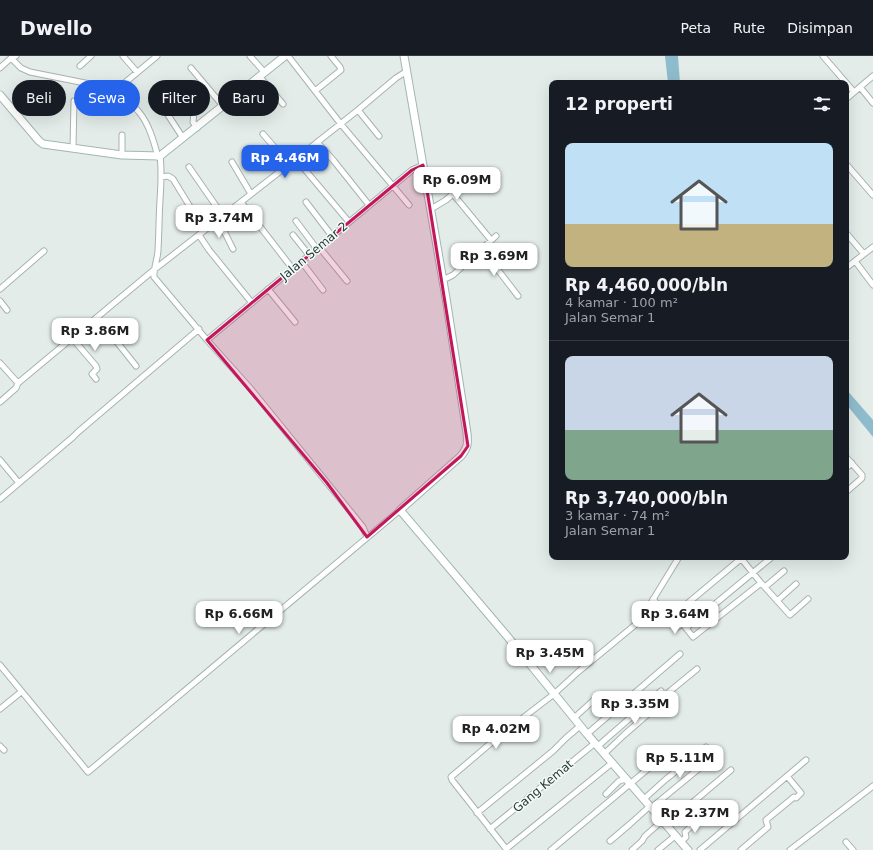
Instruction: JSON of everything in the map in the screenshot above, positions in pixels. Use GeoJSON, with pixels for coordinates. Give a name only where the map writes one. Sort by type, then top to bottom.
{"type":"FeatureCollection","features":[{"type":"Feature","properties":{"kind":"street"},"geometry":{"type":"LineString","coordinates":[[80,66],[91,56]]}},
{"type":"Feature","properties":{"kind":"street"},"geometry":{"type":"LineString","coordinates":[[123,56],[137,72]]}},
{"type":"Feature","properties":{"kind":"street"},"geometry":{"type":"LineString","coordinates":[[128,80],[157,56]]}},
{"type":"Feature","properties":{"kind":"street"},"geometry":{"type":"LineString","coordinates":[[250,56],[283,104]]}},
{"type":"Feature","properties":{"kind":"street"},"geometry":{"type":"LineString","coordinates":[[315,91],[341,70],[331,56]]}},
{"type":"Feature","properties":{"kind":"street"},"geometry":{"type":"LineString","coordinates":[[0,665],[88,772],[400,510],[462,456],[466,450],[468,446],[467,433],[431,209],[420,166],[405,72],[404,56]]}},
{"type":"Feature","properties":{"kind":"street"},"geometry":{"type":"LineString","coordinates":[[823,56],[844,80]]}},
{"type":"Feature","properties":{"kind":"street"},"geometry":{"type":"LineString","coordinates":[[0,68],[14,57],[21,68],[30,72],[74,81]]}},
{"type":"Feature","properties":{"kind":"street"},"geometry":{"type":"LineString","coordinates":[[256,80],[283,57],[315,91],[408,205]]}},
{"type":"Feature","properties":{"kind":"street"},"geometry":{"type":"LineString","coordinates":[[191,68],[218,100]]}},
{"type":"Feature","properties":{"kind":"street"},"geometry":{"type":"LineString","coordinates":[[0,402],[16,388],[18,383],[159,266],[405,72]]}},
{"type":"Feature","properties":{"kind":"street"},"geometry":{"type":"LineString","coordinates":[[849,96],[873,76]]}},
{"type":"Feature","properties":{"kind":"street"},"geometry":{"type":"LineString","coordinates":[[849,86],[854,92]]}},
{"type":"Feature","properties":{"kind":"street"},"geometry":{"type":"LineString","coordinates":[[860,87],[873,103]]}},
{"type":"Feature","properties":{"kind":"street"},"geometry":{"type":"LineString","coordinates":[[0,95],[41,143],[122,155],[159,156],[218,110]]}},
{"type":"Feature","properties":{"kind":"street"},"geometry":{"type":"LineString","coordinates":[[73,148],[74,101]]}},
{"type":"Feature","properties":{"kind":"street"},"geometry":{"type":"LineString","coordinates":[[358,110],[380,136]]}},
{"type":"Feature","properties":{"kind":"street"},"geometry":{"type":"LineString","coordinates":[[140,115],[159,156],[161,165],[158,252],[159,266],[154,273],[154,277],[251,389],[363,527],[367,537]]}},
{"type":"Feature","properties":{"kind":"street"},"geometry":{"type":"LineString","coordinates":[[169,116],[183,138]]}},
{"type":"Feature","properties":{"kind":"street"},"geometry":{"type":"LineString","coordinates":[[194,116],[193,122],[197,128]]}},
{"type":"Feature","properties":{"kind":"street"},"geometry":{"type":"LineString","coordinates":[[262,134],[289,164]]}},
{"type":"Feature","properties":{"kind":"street"},"geometry":{"type":"LineString","coordinates":[[122,135],[122,155]]}},
{"type":"Feature","properties":{"kind":"street"},"geometry":{"type":"LineString","coordinates":[[317,142],[369,205]]}},
{"type":"Feature","properties":{"kind":"street"},"geometry":{"type":"LineString","coordinates":[[296,159],[349,222]]}},
{"type":"Feature","properties":{"kind":"street"},"geometry":{"type":"LineString","coordinates":[[232,162],[251,194]]}},
{"type":"Feature","properties":{"kind":"street","name":"Jalan Semar 2"},"geometry":{"type":"LineString","coordinates":[[208,340],[292,268],[412,170],[420,166]]}},
{"type":"Feature","properties":{"kind":"street"},"geometry":{"type":"LineString","coordinates":[[189,167],[223,216]]}},
{"type":"Feature","properties":{"kind":"street"},"geometry":{"type":"LineString","coordinates":[[849,167],[873,195]]}},
{"type":"Feature","properties":{"kind":"street"},"geometry":{"type":"LineString","coordinates":[[431,209],[446,200],[478,172]]}},
{"type":"Feature","properties":{"kind":"street"},"geometry":{"type":"LineString","coordinates":[[161,177],[168,176],[173,179],[192,210]]}},
{"type":"Feature","properties":{"kind":"street"},"geometry":{"type":"LineString","coordinates":[[453,194],[491,240]]}},
{"type":"Feature","properties":{"kind":"street"},"geometry":{"type":"LineString","coordinates":[[242,202],[292,268]]}},
{"type":"Feature","properties":{"kind":"street"},"geometry":{"type":"LineString","coordinates":[[306,202],[332,236]]}},
{"type":"Feature","properties":{"kind":"street"},"geometry":{"type":"LineString","coordinates":[[216,221],[225,233],[233,249]]}},
{"type":"Feature","properties":{"kind":"street"},"geometry":{"type":"LineString","coordinates":[[296,221],[347,281]]}},
{"type":"Feature","properties":{"kind":"street"},"geometry":{"type":"LineString","coordinates":[[199,235],[209,250],[252,303]]}},
{"type":"Feature","properties":{"kind":"street"},"geometry":{"type":"LineString","coordinates":[[293,235],[309,255]]}},
{"type":"Feature","properties":{"kind":"street"},"geometry":{"type":"LineString","coordinates":[[442,278],[447,278],[452,275],[496,236]]}},
{"type":"Feature","properties":{"kind":"street"},"geometry":{"type":"LineString","coordinates":[[849,236],[864,254]]}},
{"type":"Feature","properties":{"kind":"street"},"geometry":{"type":"LineString","coordinates":[[849,266],[873,247]]}},
{"type":"Feature","properties":{"kind":"street"},"geometry":{"type":"LineString","coordinates":[[482,249],[518,296]]}},
{"type":"Feature","properties":{"kind":"street"},"geometry":{"type":"LineString","coordinates":[[0,288],[44,251]]}},
{"type":"Feature","properties":{"kind":"street"},"geometry":{"type":"LineString","coordinates":[[301,261],[323,290]]}},
{"type":"Feature","properties":{"kind":"street"},"geometry":{"type":"LineString","coordinates":[[855,261],[873,285]]}},
{"type":"Feature","properties":{"kind":"street"},"geometry":{"type":"LineString","coordinates":[[268,289],[295,322]]}},
{"type":"Feature","properties":{"kind":"street"},"geometry":{"type":"LineString","coordinates":[[0,301],[7,310]]}},
{"type":"Feature","properties":{"kind":"street"},"geometry":{"type":"LineString","coordinates":[[97,317],[136,366]]}},
{"type":"Feature","properties":{"kind":"street"},"geometry":{"type":"LineString","coordinates":[[0,499],[199,329]]}},
{"type":"Feature","properties":{"kind":"street"},"geometry":{"type":"LineString","coordinates":[[72,338],[96,366],[97,369],[92,374],[96,379]]}},
{"type":"Feature","properties":{"kind":"street"},"geometry":{"type":"LineString","coordinates":[[0,363],[18,383]]}},
{"type":"Feature","properties":{"kind":"street"},"geometry":{"type":"LineString","coordinates":[[0,460],[19,483]]}},
{"type":"Feature","properties":{"kind":"street"},"geometry":{"type":"LineString","coordinates":[[849,460],[862,475],[862,478],[849,489]]}},
{"type":"Feature","properties":{"kind":"street"},"geometry":{"type":"LineString","coordinates":[[400,510],[507,636],[580,726],[688,850]]}},
{"type":"Feature","properties":{"kind":"street"},"geometry":{"type":"LineString","coordinates":[[612,763],[506,850],[452,780],[452,777],[498,737],[554,694],[635,625],[643,616],[678,560]]}},
{"type":"Feature","properties":{"kind":"street"},"geometry":{"type":"LineString","coordinates":[[670,618],[740,560]]}},
{"type":"Feature","properties":{"kind":"street"},"geometry":{"type":"LineString","coordinates":[[743,560],[761,583],[790,615],[808,599]]}},
{"type":"Feature","properties":{"kind":"street"},"geometry":{"type":"LineString","coordinates":[[686,628],[768,560]]}},
{"type":"Feature","properties":{"kind":"street"},"geometry":{"type":"LineString","coordinates":[[765,587],[784,571]]}},
{"type":"Feature","properties":{"kind":"street"},"geometry":{"type":"LineString","coordinates":[[653,599],[678,627],[682,623],[693,637],[761,583]]}},
{"type":"Feature","properties":{"kind":"street"},"geometry":{"type":"LineString","coordinates":[[777,601],[796,584]]}},
{"type":"Feature","properties":{"kind":"street"},"geometry":{"type":"LineString","coordinates":[[587,734],[680,654]]}},
{"type":"Feature","properties":{"kind":"street"},"geometry":{"type":"LineString","coordinates":[[604,754],[663,701],[669,692],[697,669]]}},
{"type":"Feature","properties":{"kind":"street","name":"Gang Kemat"},"geometry":{"type":"LineString","coordinates":[[490,830],[660,691]]}},
{"type":"Feature","properties":{"kind":"street"},"geometry":{"type":"LineString","coordinates":[[0,709],[21,692]]}},
{"type":"Feature","properties":{"kind":"street"},"geometry":{"type":"LineString","coordinates":[[574,718],[597,697]]}},
{"type":"Feature","properties":{"kind":"street"},"geometry":{"type":"LineString","coordinates":[[477,812],[553,751],[580,726]]}},
{"type":"Feature","properties":{"kind":"street"},"geometry":{"type":"LineString","coordinates":[[644,799],[706,747]]}},
{"type":"Feature","properties":{"kind":"street"},"geometry":{"type":"LineString","coordinates":[[700,850],[806,760]]}},
{"type":"Feature","properties":{"kind":"street"},"geometry":{"type":"LineString","coordinates":[[610,841],[708,761]]}},
{"type":"Feature","properties":{"kind":"street"},"geometry":{"type":"LineString","coordinates":[[551,850],[628,781],[649,768]]}},
{"type":"Feature","properties":{"kind":"street"},"geometry":{"type":"LineString","coordinates":[[632,850],[642,841],[645,836],[664,823],[731,770]]}},
{"type":"Feature","properties":{"kind":"street"},"geometry":{"type":"LineString","coordinates":[[742,850],[768,827],[766,820],[801,793],[787,776]]}},
{"type":"Feature","properties":{"kind":"street"},"geometry":{"type":"LineString","coordinates":[[606,794],[619,781],[628,781]]}},
{"type":"Feature","properties":{"kind":"street"},"geometry":{"type":"LineString","coordinates":[[790,850],[873,786]]}},
{"type":"Feature","properties":{"kind":"street"},"geometry":{"type":"LineString","coordinates":[[681,842],[686,837],[685,832],[702,817]]}},
{"type":"Feature","properties":{"kind":"street"},"geometry":{"type":"LineString","coordinates":[[658,850],[675,836]]}},
{"type":"Feature","properties":{"kind":"street"},"geometry":{"type":"LineString","coordinates":[[846,842],[853,850]]}},
{"type":"Feature","properties":{"kind":"highlighted area"},"geometry":{"type":"Polygon","coordinates":[[[423,165],[468,446],[461,456],[367,537],[327,483],[207,340],[412,170],[423,165]]]}},
{"type":"Feature","properties":{"kind":"water"},"geometry":{"type":"Polygon","coordinates":[[[665,56],[678,56],[680,80],[668,80],[665,56]]]}},
{"type":"Feature","properties":{"kind":"water"},"geometry":{"type":"Polygon","coordinates":[[[849,392],[873,420],[873,437],[849,408],[849,392]]]}}]}
